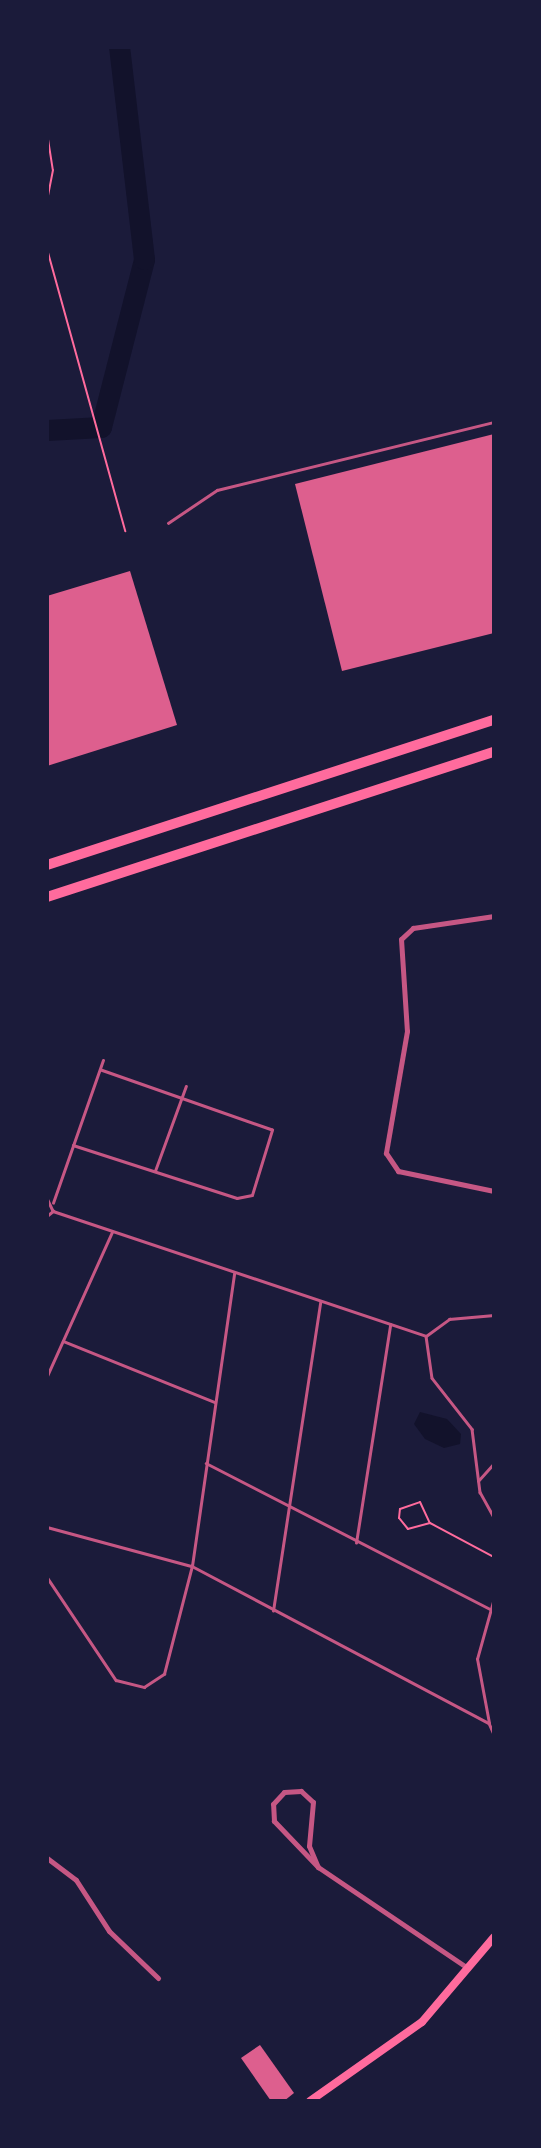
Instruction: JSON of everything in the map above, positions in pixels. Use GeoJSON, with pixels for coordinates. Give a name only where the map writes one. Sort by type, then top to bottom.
{"type":"FeatureCollection","features":[{"type":"Feature","properties":{"kind":"highway"},"geometry":{"type":"LineString","coordinates":[[47,865],[494,720]]}},
{"type":"Feature","properties":{"kind":"highway"},"geometry":{"type":"LineString","coordinates":[[47,897],[494,752]]}},
{"type":"Feature","properties":{"kind":"main road"},"geometry":{"type":"LineString","coordinates":[[310,2101],[412,2030],[471,1970],[494,1937]]}},
{"type":"Feature","properties":{"kind":"street"},"geometry":{"type":"LineString","coordinates":[[494,916],[414,928],[403,936],[407,1031],[389,1164],[494,1191]]}},
{"type":"Feature","properties":{"kind":"street"},"geometry":{"type":"LineString","coordinates":[[318,1867],[309,1846],[313,1802],[301,1791],[284,1792],[273,1804],[274,1821],[318,1867],[471,1970]]}},
{"type":"Feature","properties":{"kind":"street"},"geometry":{"type":"LineString","coordinates":[[47,1858],[76,1880],[109,1931],[158,1978]]}},
{"type":"Feature","properties":{"kind":"lane"},"geometry":{"type":"LineString","coordinates":[[168,523],[217,490],[494,422]]}},
{"type":"Feature","properties":{"kind":"lane"},"geometry":{"type":"LineString","coordinates":[[53,1211],[53,1203],[103,1060]]}},
{"type":"Feature","properties":{"kind":"lane"},"geometry":{"type":"LineString","coordinates":[[73,1145],[246,1199],[272,1130],[101,1070]]}},
{"type":"Feature","properties":{"kind":"lane"},"geometry":{"type":"LineString","coordinates":[[155,1171],[187,1086]]}},
{"type":"Feature","properties":{"kind":"lane"},"geometry":{"type":"LineString","coordinates":[[47,1198],[53,1203]]}},
{"type":"Feature","properties":{"kind":"lane"},"geometry":{"type":"LineString","coordinates":[[47,1216],[53,1211]]}},
{"type":"Feature","properties":{"kind":"lane"},"geometry":{"type":"LineString","coordinates":[[53,1211],[320,1303],[426,1336]]}},
{"type":"Feature","properties":{"kind":"lane"},"geometry":{"type":"LineString","coordinates":[[47,1376],[112,1232]]}},
{"type":"Feature","properties":{"kind":"lane"},"geometry":{"type":"LineString","coordinates":[[47,1577],[112,1677],[144,1687],[168,1667],[192,1566],[234,1274]]}},
{"type":"Feature","properties":{"kind":"lane"},"geometry":{"type":"LineString","coordinates":[[273,1612],[320,1303]]}},
{"type":"Feature","properties":{"kind":"lane"},"geometry":{"type":"LineString","coordinates":[[426,1336],[449,1319],[494,1315]]}},
{"type":"Feature","properties":{"kind":"lane"},"geometry":{"type":"LineString","coordinates":[[356,1544],[390,1325]]}},
{"type":"Feature","properties":{"kind":"lane"},"geometry":{"type":"LineString","coordinates":[[426,1336],[432,1378],[472,1429],[478,1480],[494,1517]]}},
{"type":"Feature","properties":{"kind":"lane"},"geometry":{"type":"LineString","coordinates":[[63,1341],[215,1402]]}},
{"type":"Feature","properties":{"kind":"lane"},"geometry":{"type":"LineString","coordinates":[[206,1463],[356,1544],[490,1609]]}},
{"type":"Feature","properties":{"kind":"lane"},"geometry":{"type":"LineString","coordinates":[[478,1480],[494,1463]]}},
{"type":"Feature","properties":{"kind":"lane"},"geometry":{"type":"LineString","coordinates":[[47,1527],[192,1566],[273,1612],[489,1723]]}},
{"type":"Feature","properties":{"kind":"lane"},"geometry":{"type":"LineString","coordinates":[[494,1598],[477,1659],[489,1723],[494,1734]]}},
{"type":"Feature","properties":{"kind":"path"},"geometry":{"type":"LineString","coordinates":[[47,133],[54,170],[47,200]]}},
{"type":"Feature","properties":{"kind":"path"},"geometry":{"type":"LineString","coordinates":[[47,249],[125,531]]}},
{"type":"Feature","properties":{"kind":"path"},"geometry":{"type":"LineString","coordinates":[[430,1523],[408,1529],[399,1518],[400,1509],[420,1502],[430,1523],[494,1557]]}},
{"type":"Feature","properties":{"kind":"shaded area"},"geometry":{"type":"Polygon","coordinates":[[[420,1412],[447,1419],[461,1434],[460,1444],[444,1448],[425,1439],[414,1424],[420,1412]]]}},
{"type":"Feature","properties":{"kind":"building"},"geometry":{"type":"Polygon","coordinates":[[[494,434],[494,633],[342,671],[295,484],[494,434]]]}},
{"type":"Feature","properties":{"kind":"building"},"geometry":{"type":"Polygon","coordinates":[[[130,571],[177,725],[47,766],[47,596],[130,571]]]}},
{"type":"Feature","properties":{"kind":"building"},"geometry":{"type":"Polygon","coordinates":[[[260,2045],[294,2093],[284,2101],[271,2101],[241,2058],[260,2045]]]}},
{"type":"Feature","properties":{"kind":"waterway"},"geometry":{"type":"LineString","coordinates":[[47,430],[101,427],[144,259],[119,47]]}}]}
